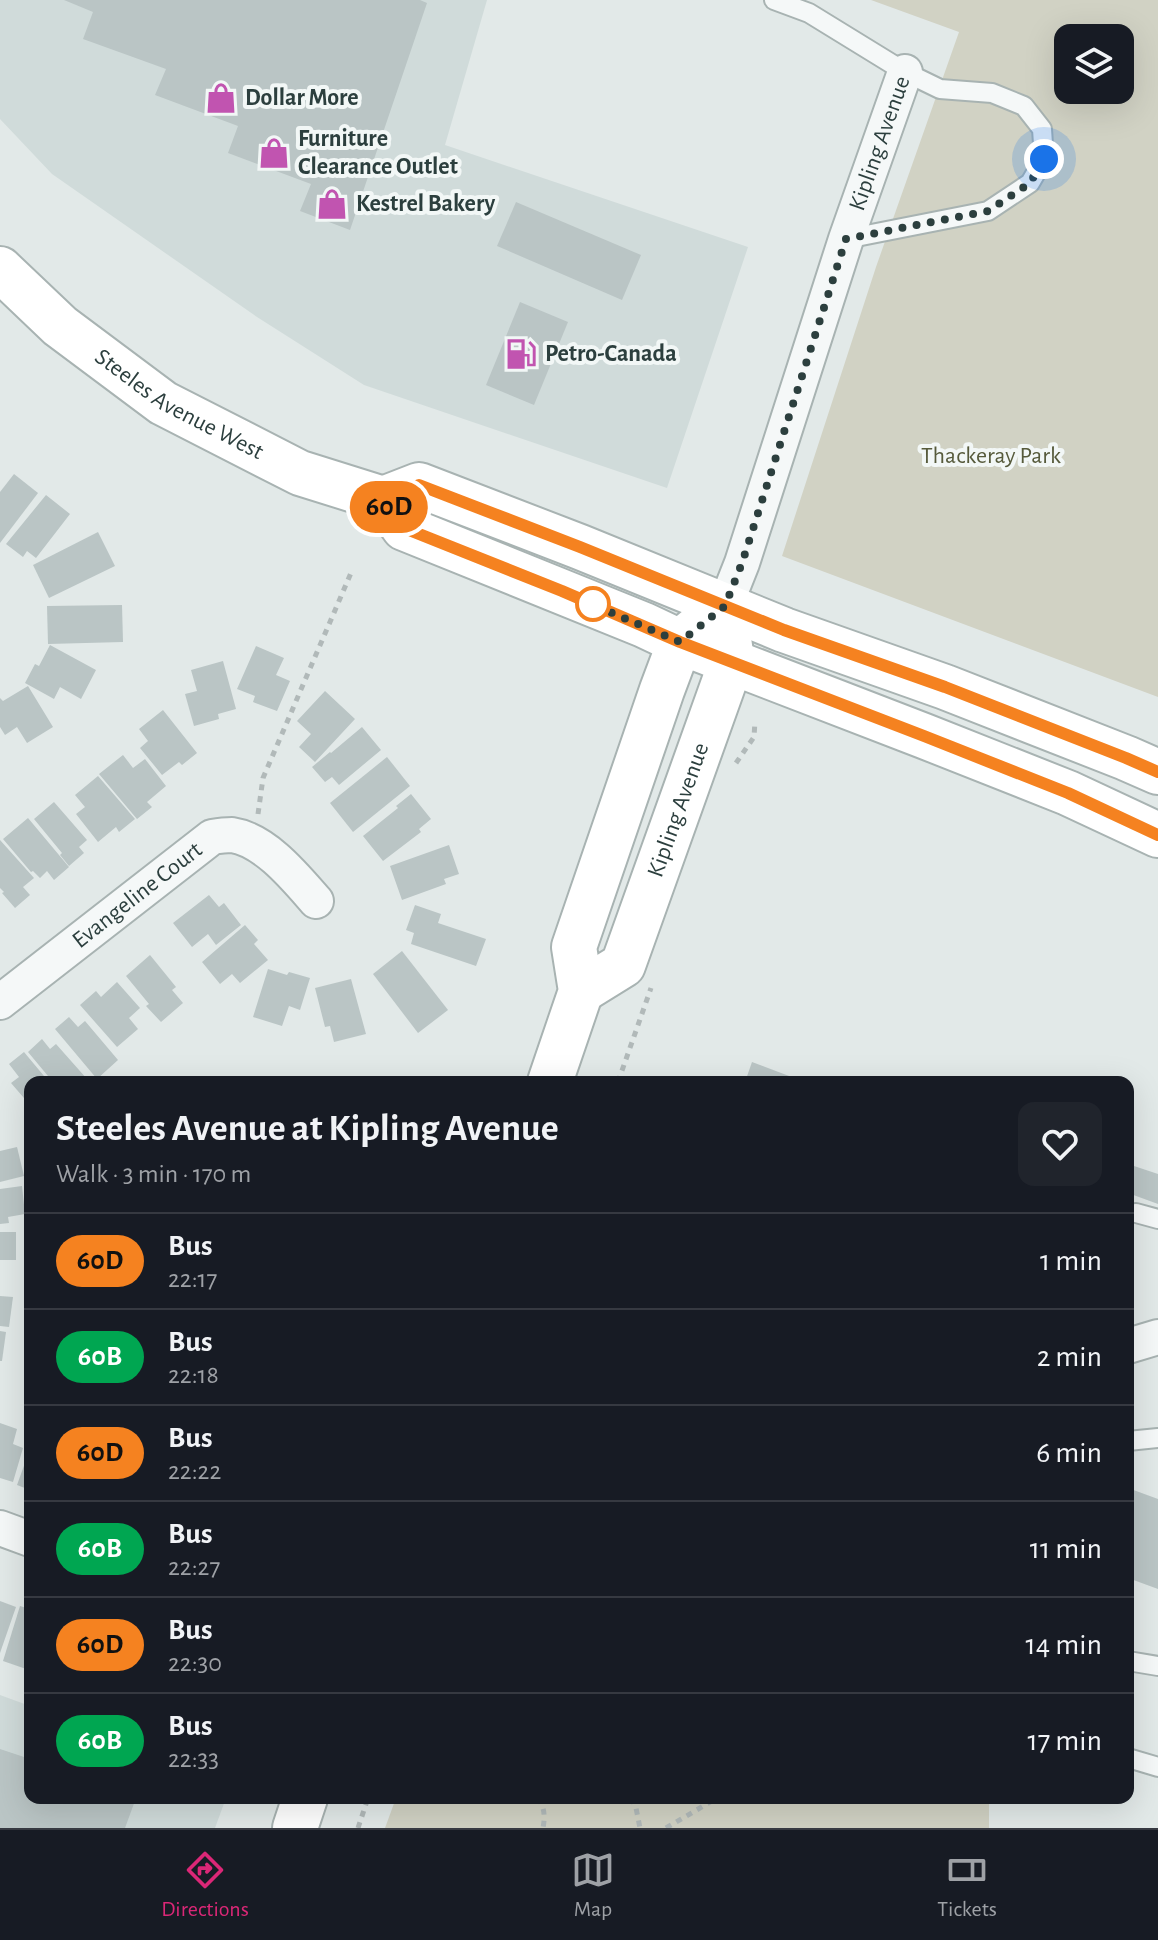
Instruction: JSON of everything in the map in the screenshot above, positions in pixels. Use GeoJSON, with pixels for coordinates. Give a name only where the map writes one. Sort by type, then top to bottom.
{"type":"FeatureCollection","features":[{"type":"Feature","properties":{"kind":"main road","name":"Steeles Avenue West"},"geometry":{"type":"LineString","coordinates":[[0,269],[60,326],[163,403],[300,473],[383,499]]}},
{"type":"Feature","properties":{"kind":"main road"},"geometry":{"type":"LineString","coordinates":[[1158,772],[945,687],[784,630],[419,485],[383,499],[404,528],[631,619],[680,642],[1068,793],[1158,835]]}},
{"type":"Feature","properties":{"kind":"main road","name":"Kipling Avenue"},"geometry":{"type":"LineString","coordinates":[[680,642],[725,606]]}},
{"type":"Feature","properties":{"kind":"main road","name":"Kipling Avenue"},"geometry":{"type":"LineString","coordinates":[[581,991],[623,965],[732,660],[725,606]]}},
{"type":"Feature","properties":{"kind":"main road"},"geometry":{"type":"LineString","coordinates":[[552,1076],[581,991],[574,947],[680,642]]}},
{"type":"Feature","properties":{"kind":"main road"},"geometry":{"type":"LineString","coordinates":[[295,1828],[303,1804]]}},
{"type":"Feature","properties":{"kind":"street","name":"Kipling Avenue"},"geometry":{"type":"LineString","coordinates":[[725,606],[742,563],[846,239],[905,72]]}},
{"type":"Feature","properties":{"kind":"street","name":"Evangeline Court"},"geometry":{"type":"LineString","coordinates":[[0,1002],[212,837],[231,835],[255,843],[288,870],[316,901]]}},
{"type":"Feature","properties":{"kind":"street"},"geometry":{"type":"LineString","coordinates":[[1134,1344],[1158,1337]]}},
{"type":"Feature","properties":{"kind":"street"},"geometry":{"type":"LineString","coordinates":[[0,1528],[24,1537]]}},
{"type":"Feature","properties":{"kind":"lane"},"geometry":{"type":"LineString","coordinates":[[774,0],[810,6],[905,72]]}},
{"type":"Feature","properties":{"kind":"lane","name":"Kipling Avenue"},"geometry":{"type":"LineString","coordinates":[[846,239],[988,211],[1030,183],[1044,159],[1042,129],[1024,106],[992,93],[940,89],[905,72]]}},
{"type":"Feature","properties":{"kind":"lane"},"geometry":{"type":"LineString","coordinates":[[1136,1213],[1158,1219]]}},
{"type":"Feature","properties":{"kind":"lane"},"geometry":{"type":"LineString","coordinates":[[1134,1440],[1158,1438]]}},
{"type":"Feature","properties":{"kind":"lane"},"geometry":{"type":"LineString","coordinates":[[1134,1662],[1158,1666]]}},
{"type":"Feature","properties":{"kind":"lane"},"geometry":{"type":"LineString","coordinates":[[1134,1760],[1158,1767]]}},
{"type":"Feature","properties":{"kind":"path"},"geometry":{"type":"LineString","coordinates":[[255,843],[263,778],[351,573]]}},
{"type":"Feature","properties":{"kind":"path"},"geometry":{"type":"LineString","coordinates":[[358,1828],[366,1804]]}},
{"type":"Feature","properties":{"kind":"path"},"geometry":{"type":"LineString","coordinates":[[542,1804],[545,1816],[543,1828]]}},
{"type":"Feature","properties":{"kind":"path"},"geometry":{"type":"LineString","coordinates":[[634,1804],[640,1828]]}},
{"type":"Feature","properties":{"kind":"path"},"geometry":{"type":"LineString","coordinates":[[666,1828],[707,1804]]}},
{"type":"Feature","properties":{"kind":"shaded area"},"geometry":{"type":"Polygon","coordinates":[[[0,0],[487,0],[445,145],[748,247],[667,488],[364,385],[257,317],[52,174],[0,119],[0,0]]]}},
{"type":"Feature","properties":{"kind":"shaded area"},"geometry":{"type":"Polygon","coordinates":[[[0,1695],[24,1704],[24,1804],[224,1804],[215,1828],[0,1828],[0,1695]]]}},
{"type":"Feature","properties":{"kind":"green space","name":"Thackeray Park"},"geometry":{"type":"Polygon","coordinates":[[[871,0],[1158,0],[1158,697],[782,556],[876,267],[959,32],[871,0]]]}},
{"type":"Feature","properties":{"kind":"green space"},"geometry":{"type":"Polygon","coordinates":[[[394,1804],[989,1804],[989,1828],[385,1828],[394,1804]]]}},
{"type":"Feature","properties":{"kind":"building"},"geometry":{"type":"Polygon","coordinates":[[[64,0],[420,0],[427,3],[350,230],[300,211],[311,184],[228,153],[238,126],[155,95],[166,69],[83,39],[93,12],[64,0]]]}},
{"type":"Feature","properties":{"kind":"building"},"geometry":{"type":"Polygon","coordinates":[[[516,202],[641,255],[622,300],[497,246],[516,202]]]}},
{"type":"Feature","properties":{"kind":"building"},"geometry":{"type":"Polygon","coordinates":[[[520,302],[568,322],[534,405],[486,385],[520,302]]]}},
{"type":"Feature","properties":{"kind":"building"},"geometry":{"type":"Polygon","coordinates":[[[14,474],[38,493],[0,543],[0,492],[14,474]]]}},
{"type":"Feature","properties":{"kind":"building"},"geometry":{"type":"Polygon","coordinates":[[[46,495],[70,514],[36,558],[27,551],[23,557],[6,544],[46,495]]]}},
{"type":"Feature","properties":{"kind":"building"},"geometry":{"type":"Polygon","coordinates":[[[98,532],[115,566],[49,598],[33,565],[98,532]]]}},
{"type":"Feature","properties":{"kind":"building"},"geometry":{"type":"Polygon","coordinates":[[[122,605],[123,642],[48,644],[47,606],[122,605]]]}},
{"type":"Feature","properties":{"kind":"building"},"geometry":{"type":"Polygon","coordinates":[[[50,645],[96,670],[81,699],[60,687],[54,699],[25,683],[50,645]]]}},
{"type":"Feature","properties":{"kind":"building"},"geometry":{"type":"Polygon","coordinates":[[[256,646],[284,658],[276,675],[290,681],[277,711],[253,702],[255,696],[237,689],[256,646]]]}},
{"type":"Feature","properties":{"kind":"building"},"geometry":{"type":"Polygon","coordinates":[[[223,661],[236,709],[218,714],[219,719],[194,726],[185,694],[197,691],[191,670],[223,661]]]}},
{"type":"Feature","properties":{"kind":"building"},"geometry":{"type":"Polygon","coordinates":[[[28,686],[53,727],[27,743],[17,727],[5,735],[0,727],[0,698],[3,701],[28,686]]]}},
{"type":"Feature","properties":{"kind":"building"},"geometry":{"type":"Polygon","coordinates":[[[325,691],[355,719],[315,762],[299,747],[311,734],[297,721],[325,691]]]}},
{"type":"Feature","properties":{"kind":"building"},"geometry":{"type":"Polygon","coordinates":[[[163,710],[197,753],[162,775],[140,748],[148,741],[139,729],[163,710]]]}},
{"type":"Feature","properties":{"kind":"building"},"geometry":{"type":"Polygon","coordinates":[[[362,727],[381,750],[339,785],[332,777],[325,782],[312,767],[362,727]]]}},
{"type":"Feature","properties":{"kind":"building"},"geometry":{"type":"Polygon","coordinates":[[[123,755],[133,768],[145,759],[166,786],[147,802],[152,807],[137,819],[99,774],[123,755]]]}},
{"type":"Feature","properties":{"kind":"building"},"geometry":{"type":"Polygon","coordinates":[[[387,757],[410,786],[353,832],[330,803],[387,757]]]}},
{"type":"Feature","properties":{"kind":"building"},"geometry":{"type":"Polygon","coordinates":[[[98,776],[135,819],[119,832],[116,827],[98,842],[76,814],[85,807],[75,795],[98,776]]]}},
{"type":"Feature","properties":{"kind":"building"},"geometry":{"type":"Polygon","coordinates":[[[411,794],[431,819],[419,829],[421,832],[383,861],[363,836],[411,794]]]}},
{"type":"Feature","properties":{"kind":"building"},"geometry":{"type":"Polygon","coordinates":[[[54,802],[87,840],[79,847],[84,853],[69,866],[34,819],[54,802]]]}},
{"type":"Feature","properties":{"kind":"building"},"geometry":{"type":"Polygon","coordinates":[[[28,818],[69,867],[54,880],[47,871],[40,878],[31,872],[3,839],[28,818]]]}},
{"type":"Feature","properties":{"kind":"building"},"geometry":{"type":"Polygon","coordinates":[[[0,840],[34,878],[23,887],[30,895],[15,908],[0,888],[0,840]]]}},
{"type":"Feature","properties":{"kind":"building"},"geometry":{"type":"Polygon","coordinates":[[[449,845],[459,874],[444,879],[446,884],[402,900],[390,866],[449,845]]]}},
{"type":"Feature","properties":{"kind":"building"},"geometry":{"type":"Polygon","coordinates":[[[209,895],[219,907],[224,903],[241,925],[216,945],[208,934],[192,947],[173,923],[209,895]]]}},
{"type":"Feature","properties":{"kind":"building"},"geometry":{"type":"Polygon","coordinates":[[[415,905],[441,914],[438,923],[486,939],[476,966],[411,944],[414,933],[406,930],[415,905]]]}},
{"type":"Feature","properties":{"kind":"building"},"geometry":{"type":"Polygon","coordinates":[[[245,925],[258,940],[254,944],[268,960],[240,983],[232,974],[220,984],[202,962],[245,925]]]}},
{"type":"Feature","properties":{"kind":"building"},"geometry":{"type":"Polygon","coordinates":[[[402,951],[448,1010],[418,1033],[373,974],[402,951]]]}},
{"type":"Feature","properties":{"kind":"building"},"geometry":{"type":"Polygon","coordinates":[[[150,955],[176,987],[172,990],[183,1003],[161,1022],[126,976],[150,955]]]}},
{"type":"Feature","properties":{"kind":"building"},"geometry":{"type":"Polygon","coordinates":[[[268,969],[310,978],[300,1010],[289,1006],[282,1026],[253,1017],[268,969]]]}},
{"type":"Feature","properties":{"kind":"building"},"geometry":{"type":"Polygon","coordinates":[[[351,979],[366,1034],[334,1042],[330,1026],[325,1027],[315,988],[351,979]]]}},
{"type":"Feature","properties":{"kind":"building"},"geometry":{"type":"Polygon","coordinates":[[[117,982],[140,1008],[129,1018],[138,1029],[117,1047],[80,1005],[96,991],[101,997],[117,982]]]}},
{"type":"Feature","properties":{"kind":"building"},"geometry":{"type":"Polygon","coordinates":[[[69,1017],[78,1027],[85,1021],[118,1060],[100,1076],[94,1076],[55,1029],[69,1017]]]}},
{"type":"Feature","properties":{"kind":"building"},"geometry":{"type":"Polygon","coordinates":[[[42,1039],[50,1049],[56,1044],[84,1076],[48,1076],[28,1052],[42,1039]]]}},
{"type":"Feature","properties":{"kind":"building"},"geometry":{"type":"Polygon","coordinates":[[[24,1052],[44,1076],[24,1076],[24,1098],[11,1083],[19,1077],[9,1064],[24,1052]]]}},
{"type":"Feature","properties":{"kind":"building"},"geometry":{"type":"Polygon","coordinates":[[[752,1062],[789,1076],[747,1076],[752,1062]]]}},
{"type":"Feature","properties":{"kind":"building"},"geometry":{"type":"Polygon","coordinates":[[[17,1147],[24,1176],[0,1182],[0,1151],[17,1147]]]}},
{"type":"Feature","properties":{"kind":"building"},"geometry":{"type":"Polygon","coordinates":[[[1134,1166],[1158,1174],[1158,1204],[1134,1195],[1134,1166]]]}},
{"type":"Feature","properties":{"kind":"building"},"geometry":{"type":"Polygon","coordinates":[[[22,1186],[24,1214],[8,1217],[9,1223],[0,1224],[0,1189],[22,1186]]]}},
{"type":"Feature","properties":{"kind":"building"},"geometry":{"type":"Polygon","coordinates":[[[0,1232],[16,1232],[16,1260],[0,1260],[0,1232]]]}},
{"type":"Feature","properties":{"kind":"building"},"geometry":{"type":"Polygon","coordinates":[[[0,1296],[13,1297],[9,1327],[0,1326],[0,1296]]]}},
{"type":"Feature","properties":{"kind":"building"},"geometry":{"type":"Polygon","coordinates":[[[0,1331],[6,1332],[2,1361],[0,1361],[0,1331]]]}},
{"type":"Feature","properties":{"kind":"building"},"geometry":{"type":"Polygon","coordinates":[[[0,1423],[17,1429],[13,1444],[23,1448],[13,1482],[0,1478],[0,1423]]]}},
{"type":"Feature","properties":{"kind":"building"},"geometry":{"type":"Polygon","coordinates":[[[24,1466],[24,1488],[17,1485],[24,1466]]]}},
{"type":"Feature","properties":{"kind":"building"},"geometry":{"type":"Polygon","coordinates":[[[1134,1490],[1158,1499],[1158,1589],[1134,1580],[1134,1490]]]}},
{"type":"Feature","properties":{"kind":"building"},"geometry":{"type":"Polygon","coordinates":[[[0,1601],[16,1607],[0,1653],[0,1601]]]}},
{"type":"Feature","properties":{"kind":"building"},"geometry":{"type":"Polygon","coordinates":[[[20,1606],[24,1607],[24,1668],[3,1661],[20,1606]]]}},
{"type":"Feature","properties":{"kind":"building"},"geometry":{"type":"Polygon","coordinates":[[[0,1749],[24,1757],[24,1804],[134,1804],[125,1828],[0,1828],[0,1749]]]}},
{"type":"Feature","properties":{"kind":"bus line","name":"60D"},"geometry":{"type":"LineString","coordinates":[[1158,772],[945,687],[784,630],[419,485],[383,499],[404,528],[680,642],[1068,793],[1158,835]]}},
{"type":"Feature","properties":{"kind":"place","name":"Dollar More"},"geometry":{"type":"Point","coordinates":[221,98]}},
{"type":"Feature","properties":{"kind":"place","name":"Furniture Clearance Outlet"},"geometry":{"type":"Point","coordinates":[274,153]}},
{"type":"Feature","properties":{"kind":"place","name":"Kestrel Bakery"},"geometry":{"type":"Point","coordinates":[332,204]}},
{"type":"Feature","properties":{"kind":"place","name":"Petro-Canada"},"geometry":{"type":"Point","coordinates":[521,354]}},
{"type":"Feature","properties":{"kind":"route"},"geometry":{"type":"LineString","coordinates":[[593,604],[589,603],[680,642],[725,606],[742,563],[846,239],[988,211],[1030,183],[1044,159]]}}]}
